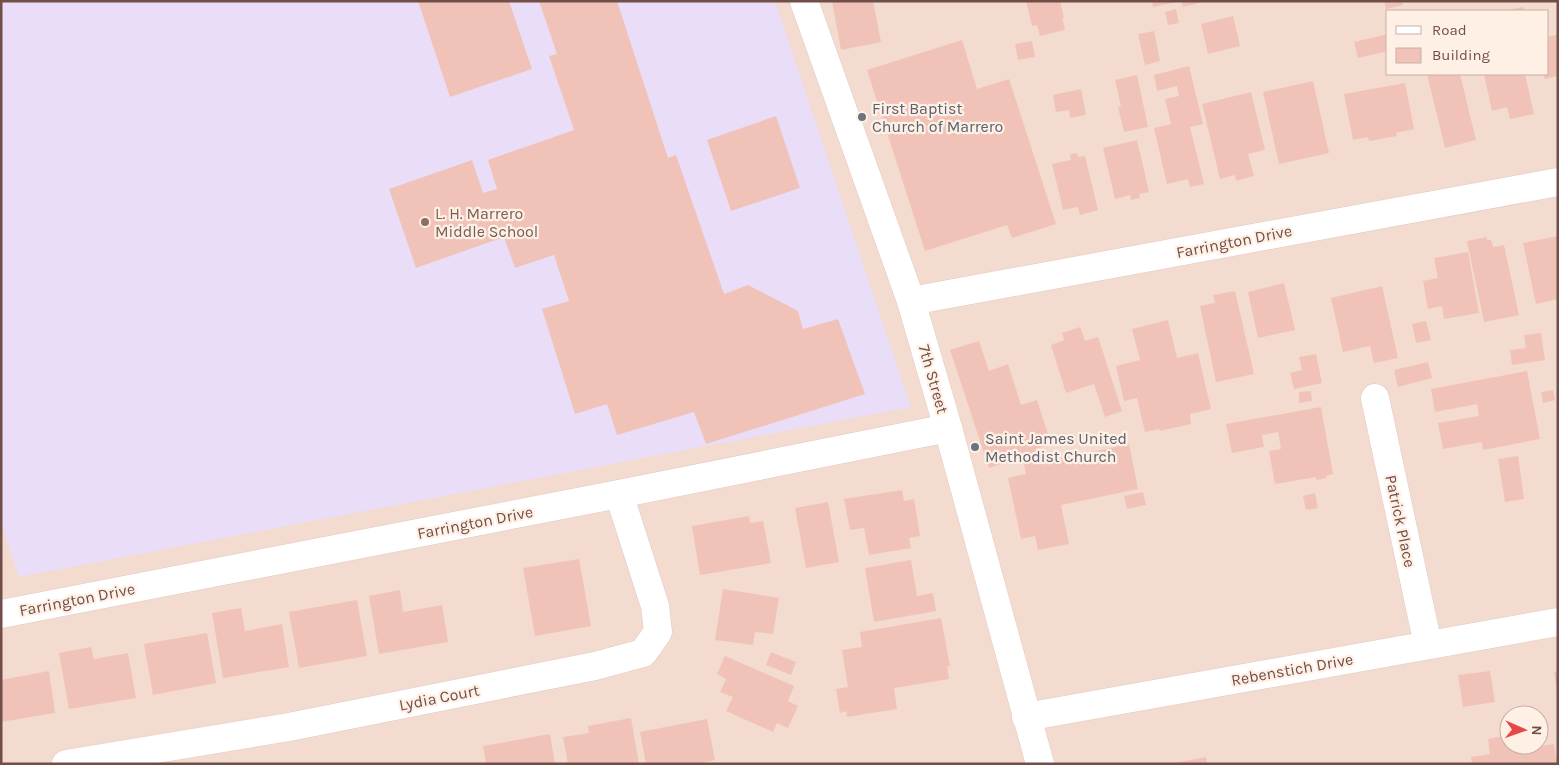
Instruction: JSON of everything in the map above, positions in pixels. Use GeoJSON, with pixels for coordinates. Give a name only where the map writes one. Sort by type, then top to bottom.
{"type":"FeatureCollection","features":[{"type":"Feature","properties":{"kind":"street","name":"7th Street"},"geometry":{"type":"LineString","coordinates":[[804,1],[911,301],[948,428],[1040,764]]}},
{"type":"Feature","properties":{"kind":"street","name":"Farrington Drive"},"geometry":{"type":"LineString","coordinates":[[911,301],[1558,182]]}},
{"type":"Feature","properties":{"kind":"street","name":"Patrick Place"},"geometry":{"type":"LineString","coordinates":[[1375,398],[1428,644]]}},
{"type":"Feature","properties":{"kind":"street","name":"Farrington Drive"},"geometry":{"type":"LineString","coordinates":[[3,607],[619,494],[948,428]]}},
{"type":"Feature","properties":{"kind":"street","name":"Lydia Court"},"geometry":{"type":"LineString","coordinates":[[66,764],[289,727],[595,666],[643,653],[658,632],[655,606],[619,494]]}},
{"type":"Feature","properties":{"kind":"street","name":"Rebenstich Drive"},"geometry":{"type":"LineString","coordinates":[[1026,717],[1558,622]]}},
{"type":"Feature","properties":{"kind":"shaded area"},"geometry":{"type":"Polygon","coordinates":[[[1,1],[1558,1],[1558,764],[1,764],[1,1]]]}},
{"type":"Feature","properties":{"kind":"shaded area","name":"L. H. Marrero Middle School"},"geometry":{"type":"Polygon","coordinates":[[[1,1],[775,1],[911,407],[19,577],[1,522],[1,1]]]}},
{"type":"Feature","properties":{"kind":"building"},"geometry":{"type":"Polygon","coordinates":[[[418,1],[509,1],[532,69],[450,97],[418,1]]]}},
{"type":"Feature","properties":{"kind":"building"},"geometry":{"type":"Polygon","coordinates":[[[539,1],[617,1],[668,158],[676,155],[724,294],[748,285],[798,311],[803,329],[838,319],[865,394],[706,444],[694,412],[617,435],[607,404],[575,414],[542,309],[569,301],[554,255],[515,268],[504,237],[416,268],[389,189],[472,160],[483,193],[497,189],[488,160],[574,130],[549,56],[557,54],[539,1]]]}},
{"type":"Feature","properties":{"kind":"building"},"geometry":{"type":"Polygon","coordinates":[[[832,1],[873,1],[881,42],[841,50],[832,1]]]}},
{"type":"Feature","properties":{"kind":"building"},"geometry":{"type":"Polygon","coordinates":[[[1026,1],[1060,1],[1065,30],[1040,36],[1037,25],[1032,26],[1026,1]]]}},
{"type":"Feature","properties":{"kind":"building"},"geometry":{"type":"Polygon","coordinates":[[[1152,1],[1176,1],[1176,2],[1153,7],[1152,1]]]}},
{"type":"Feature","properties":{"kind":"building"},"geometry":{"type":"Polygon","coordinates":[[[1182,1],[1199,1],[1199,3],[1183,7],[1182,1]]]}},
{"type":"Feature","properties":{"kind":"building"},"geometry":{"type":"Polygon","coordinates":[[[1384,1],[1402,1],[1403,5],[1386,9],[1384,1]]]}},
{"type":"Feature","properties":{"kind":"building"},"geometry":{"type":"Polygon","coordinates":[[[1523,7],[1524,10],[1508,10],[1523,7]]]}},
{"type":"Feature","properties":{"kind":"building"},"geometry":{"type":"Polygon","coordinates":[[[1176,9],[1179,23],[1168,25],[1165,12],[1176,9]]]}},
{"type":"Feature","properties":{"kind":"building"},"geometry":{"type":"Polygon","coordinates":[[[1233,16],[1240,46],[1208,54],[1201,24],[1233,16]]]}},
{"type":"Feature","properties":{"kind":"building"},"geometry":{"type":"Polygon","coordinates":[[[1154,31],[1160,61],[1145,65],[1138,34],[1154,31]]]}},
{"type":"Feature","properties":{"kind":"building"},"geometry":{"type":"Polygon","coordinates":[[[1386,34],[1386,51],[1358,58],[1354,42],[1386,34]]]}},
{"type":"Feature","properties":{"kind":"building"},"geometry":{"type":"Polygon","coordinates":[[[1558,34],[1558,76],[1545,79],[1543,75],[1549,75],[1549,37],[1558,34]]]}},
{"type":"Feature","properties":{"kind":"building"},"geometry":{"type":"Polygon","coordinates":[[[962,40],[977,89],[1009,79],[1056,224],[1012,238],[1007,225],[925,251],[867,70],[962,40]]]}},
{"type":"Feature","properties":{"kind":"building"},"geometry":{"type":"Polygon","coordinates":[[[1032,41],[1035,57],[1018,60],[1015,44],[1032,41]]]}},
{"type":"Feature","properties":{"kind":"building"},"geometry":{"type":"Polygon","coordinates":[[[1189,66],[1203,124],[1190,127],[1204,184],[1190,187],[1188,179],[1167,184],[1154,128],[1171,124],[1165,99],[1179,96],[1177,86],[1157,91],[1154,75],[1189,66]]]}},
{"type":"Feature","properties":{"kind":"building"},"geometry":{"type":"Polygon","coordinates":[[[1137,75],[1148,127],[1124,132],[1118,107],[1121,106],[1115,80],[1137,75]]]}},
{"type":"Feature","properties":{"kind":"building"},"geometry":{"type":"Polygon","coordinates":[[[1427,75],[1460,75],[1476,140],[1445,148],[1427,75]]]}},
{"type":"Feature","properties":{"kind":"building"},"geometry":{"type":"Polygon","coordinates":[[[1484,75],[1525,75],[1534,114],[1510,119],[1507,107],[1492,111],[1484,75]]]}},
{"type":"Feature","properties":{"kind":"building"},"geometry":{"type":"Polygon","coordinates":[[[1313,81],[1329,153],[1279,164],[1263,92],[1313,81]]]}},
{"type":"Feature","properties":{"kind":"building"},"geometry":{"type":"Polygon","coordinates":[[[1405,83],[1414,129],[1396,133],[1397,136],[1369,141],[1368,137],[1353,140],[1344,94],[1405,83]]]}},
{"type":"Feature","properties":{"kind":"building"},"geometry":{"type":"Polygon","coordinates":[[[1081,89],[1086,115],[1070,118],[1069,110],[1056,112],[1053,95],[1081,89]]]}},
{"type":"Feature","properties":{"kind":"building"},"geometry":{"type":"Polygon","coordinates":[[[1251,92],[1265,150],[1248,154],[1254,176],[1236,181],[1235,175],[1220,179],[1202,104],[1251,92]]]}},
{"type":"Feature","properties":{"kind":"building"},"geometry":{"type":"Polygon","coordinates":[[[776,116],[800,188],[731,211],[707,140],[776,116]]]}},
{"type":"Feature","properties":{"kind":"building"},"geometry":{"type":"Polygon","coordinates":[[[1137,140],[1149,192],[1139,194],[1140,198],[1131,200],[1130,195],[1115,199],[1103,148],[1137,140]]]}},
{"type":"Feature","properties":{"kind":"building"},"geometry":{"type":"Polygon","coordinates":[[[1077,153],[1078,157],[1085,156],[1098,210],[1080,215],[1078,207],[1063,210],[1052,164],[1071,160],[1070,154],[1077,153]]]}},
{"type":"Feature","properties":{"kind":"building"},"geometry":{"type":"Polygon","coordinates":[[[1558,236],[1558,299],[1536,304],[1523,243],[1558,236]]]}},
{"type":"Feature","properties":{"kind":"building"},"geometry":{"type":"Polygon","coordinates":[[[1487,237],[1487,240],[1491,240],[1493,247],[1504,245],[1519,315],[1484,322],[1467,241],[1487,237]]]}},
{"type":"Feature","properties":{"kind":"building"},"geometry":{"type":"Polygon","coordinates":[[[1468,252],[1479,313],[1444,319],[1442,306],[1428,309],[1423,281],[1438,278],[1434,258],[1468,252]]]}},
{"type":"Feature","properties":{"kind":"building"},"geometry":{"type":"Polygon","coordinates":[[[1284,283],[1295,330],[1258,338],[1248,292],[1284,283]]]}},
{"type":"Feature","properties":{"kind":"building"},"geometry":{"type":"Polygon","coordinates":[[[1382,286],[1398,358],[1374,363],[1370,346],[1343,352],[1331,298],[1382,286]]]}},
{"type":"Feature","properties":{"kind":"building"},"geometry":{"type":"Polygon","coordinates":[[[1235,291],[1254,374],[1216,382],[1200,306],[1215,303],[1213,295],[1235,291]]]}},
{"type":"Feature","properties":{"kind":"building"},"geometry":{"type":"Polygon","coordinates":[[[1168,320],[1177,358],[1198,353],[1211,409],[1190,414],[1191,424],[1160,431],[1159,429],[1145,432],[1137,398],[1124,401],[1116,366],[1140,360],[1132,329],[1168,320]]]}},
{"type":"Feature","properties":{"kind":"building"},"geometry":{"type":"Polygon","coordinates":[[[1426,321],[1431,340],[1416,343],[1412,324],[1426,321]]]}},
{"type":"Feature","properties":{"kind":"building"},"geometry":{"type":"Polygon","coordinates":[[[1080,327],[1085,341],[1098,337],[1122,411],[1105,417],[1094,384],[1066,393],[1051,345],[1064,340],[1062,333],[1080,327]]]}},
{"type":"Feature","properties":{"kind":"building"},"geometry":{"type":"Polygon","coordinates":[[[1541,333],[1545,360],[1512,365],[1510,350],[1526,348],[1524,335],[1541,333]]]}},
{"type":"Feature","properties":{"kind":"building"},"geometry":{"type":"Polygon","coordinates":[[[979,341],[989,371],[1008,364],[1021,405],[1037,400],[1051,444],[1036,449],[1036,452],[989,468],[950,350],[979,341]]]}},
{"type":"Feature","properties":{"kind":"building"},"geometry":{"type":"Polygon","coordinates":[[[1316,354],[1322,383],[1294,389],[1290,373],[1302,370],[1299,357],[1316,354]]]}},
{"type":"Feature","properties":{"kind":"building"},"geometry":{"type":"Polygon","coordinates":[[[1428,362],[1432,378],[1398,387],[1394,370],[1428,362]]]}},
{"type":"Feature","properties":{"kind":"building"},"geometry":{"type":"Polygon","coordinates":[[[1527,371],[1540,439],[1483,450],[1482,442],[1443,449],[1438,423],[1479,416],[1477,404],[1435,412],[1431,389],[1527,371]]]}},
{"type":"Feature","properties":{"kind":"building"},"geometry":{"type":"Polygon","coordinates":[[[1553,390],[1555,400],[1543,403],[1541,392],[1553,390]]]}},
{"type":"Feature","properties":{"kind":"building"},"geometry":{"type":"Polygon","coordinates":[[[1311,391],[1312,401],[1299,403],[1299,392],[1311,391]]]}},
{"type":"Feature","properties":{"kind":"building"},"geometry":{"type":"Polygon","coordinates":[[[1321,407],[1333,474],[1326,476],[1327,478],[1316,480],[1316,477],[1275,484],[1269,451],[1281,449],[1278,432],[1262,435],[1264,447],[1232,453],[1226,424],[1321,407]]]}},
{"type":"Feature","properties":{"kind":"building"},"geometry":{"type":"Polygon","coordinates":[[[1129,444],[1138,489],[1061,505],[1069,544],[1038,550],[1035,536],[1021,539],[1008,478],[1026,474],[1024,463],[1044,459],[1045,462],[1129,444]]]}},
{"type":"Feature","properties":{"kind":"building"},"geometry":{"type":"Polygon","coordinates":[[[1518,456],[1524,499],[1505,502],[1498,459],[1518,456]]]}},
{"type":"Feature","properties":{"kind":"building"},"geometry":{"type":"Polygon","coordinates":[[[902,490],[904,501],[914,499],[920,536],[909,538],[911,548],[869,555],[864,528],[850,530],[844,499],[902,490]]]}},
{"type":"Feature","properties":{"kind":"building"},"geometry":{"type":"Polygon","coordinates":[[[1143,492],[1146,505],[1127,509],[1124,496],[1143,492]]]}},
{"type":"Feature","properties":{"kind":"building"},"geometry":{"type":"Polygon","coordinates":[[[1315,493],[1318,508],[1306,510],[1303,496],[1315,493]]]}},
{"type":"Feature","properties":{"kind":"building"},"geometry":{"type":"Polygon","coordinates":[[[828,502],[839,562],[806,568],[795,508],[828,502]]]}},
{"type":"Feature","properties":{"kind":"building"},"geometry":{"type":"Polygon","coordinates":[[[749,516],[750,523],[763,521],[771,563],[700,575],[692,526],[749,516]]]}},
{"type":"Feature","properties":{"kind":"building"},"geometry":{"type":"Polygon","coordinates":[[[579,559],[591,626],[535,636],[523,568],[579,559]]]}},
{"type":"Feature","properties":{"kind":"building"},"geometry":{"type":"Polygon","coordinates":[[[911,560],[917,596],[933,593],[936,611],[874,622],[865,568],[911,560]]]}},
{"type":"Feature","properties":{"kind":"building"},"geometry":{"type":"Polygon","coordinates":[[[723,589],[779,598],[773,634],[755,632],[753,645],[715,640],[723,589]]]}},
{"type":"Feature","properties":{"kind":"building"},"geometry":{"type":"Polygon","coordinates":[[[400,590],[403,612],[442,605],[448,642],[379,654],[369,596],[400,590]]]}},
{"type":"Feature","properties":{"kind":"building"},"geometry":{"type":"Polygon","coordinates":[[[357,600],[367,656],[299,668],[289,612],[357,600]]]}},
{"type":"Feature","properties":{"kind":"building"},"geometry":{"type":"Polygon","coordinates":[[[241,608],[245,631],[282,624],[289,667],[223,678],[212,613],[241,608]]]}},
{"type":"Feature","properties":{"kind":"building"},"geometry":{"type":"Polygon","coordinates":[[[941,618],[950,666],[947,666],[949,679],[894,688],[897,709],[847,717],[846,711],[840,713],[836,689],[848,687],[842,650],[862,647],[860,632],[941,618]]]}},
{"type":"Feature","properties":{"kind":"building"},"geometry":{"type":"Polygon","coordinates":[[[207,633],[216,683],[153,695],[144,644],[207,633]]]}},
{"type":"Feature","properties":{"kind":"building"},"geometry":{"type":"Polygon","coordinates":[[[91,647],[94,659],[128,653],[136,698],[69,709],[59,653],[91,647]]]}},
{"type":"Feature","properties":{"kind":"building"},"geometry":{"type":"Polygon","coordinates":[[[771,652],[796,662],[791,675],[766,665],[771,652]]]}},
{"type":"Feature","properties":{"kind":"building"},"geometry":{"type":"Polygon","coordinates":[[[725,656],[794,686],[788,701],[798,706],[788,728],[777,723],[773,732],[726,711],[733,697],[720,692],[726,679],[717,674],[725,656]]]}},
{"type":"Feature","properties":{"kind":"building"},"geometry":{"type":"Polygon","coordinates":[[[49,671],[55,713],[1,722],[1,680],[49,671]]]}},
{"type":"Feature","properties":{"kind":"building"},"geometry":{"type":"Polygon","coordinates":[[[1490,671],[1495,702],[1463,707],[1458,675],[1490,671]]]}},
{"type":"Feature","properties":{"kind":"building"},"geometry":{"type":"Polygon","coordinates":[[[1558,671],[1558,691],[1557,691],[1554,672],[1558,671]]]}},
{"type":"Feature","properties":{"kind":"building"},"geometry":{"type":"Polygon","coordinates":[[[631,718],[639,764],[568,764],[563,737],[589,733],[588,726],[631,718]]]}},
{"type":"Feature","properties":{"kind":"building"},"geometry":{"type":"Polygon","coordinates":[[[707,719],[715,760],[698,764],[646,764],[640,732],[707,719]]]}},
{"type":"Feature","properties":{"kind":"building"},"geometry":{"type":"Polygon","coordinates":[[[550,734],[555,764],[486,764],[483,746],[550,734]]]}},
{"type":"Feature","properties":{"kind":"building"},"geometry":{"type":"Polygon","coordinates":[[[1499,737],[1499,755],[1549,755],[1549,745],[1554,744],[1557,764],[1472,764],[1471,757],[1490,754],[1488,739],[1499,737]]]}},
{"type":"Feature","properties":{"kind":"building"},"geometry":{"type":"Polygon","coordinates":[[[1206,757],[1207,764],[1175,763],[1206,757]]]}},
{"type":"Feature","properties":{"kind":"place","name":"First Baptist Church of Marrero"},"geometry":{"type":"Point","coordinates":[862,117]}},
{"type":"Feature","properties":{"kind":"place","name":"L. H. Marrero Middle School"},"geometry":{"type":"Point","coordinates":[425,222]}},
{"type":"Feature","properties":{"kind":"place","name":"Saint James United Methodist Church"},"geometry":{"type":"Point","coordinates":[975,447]}}]}
